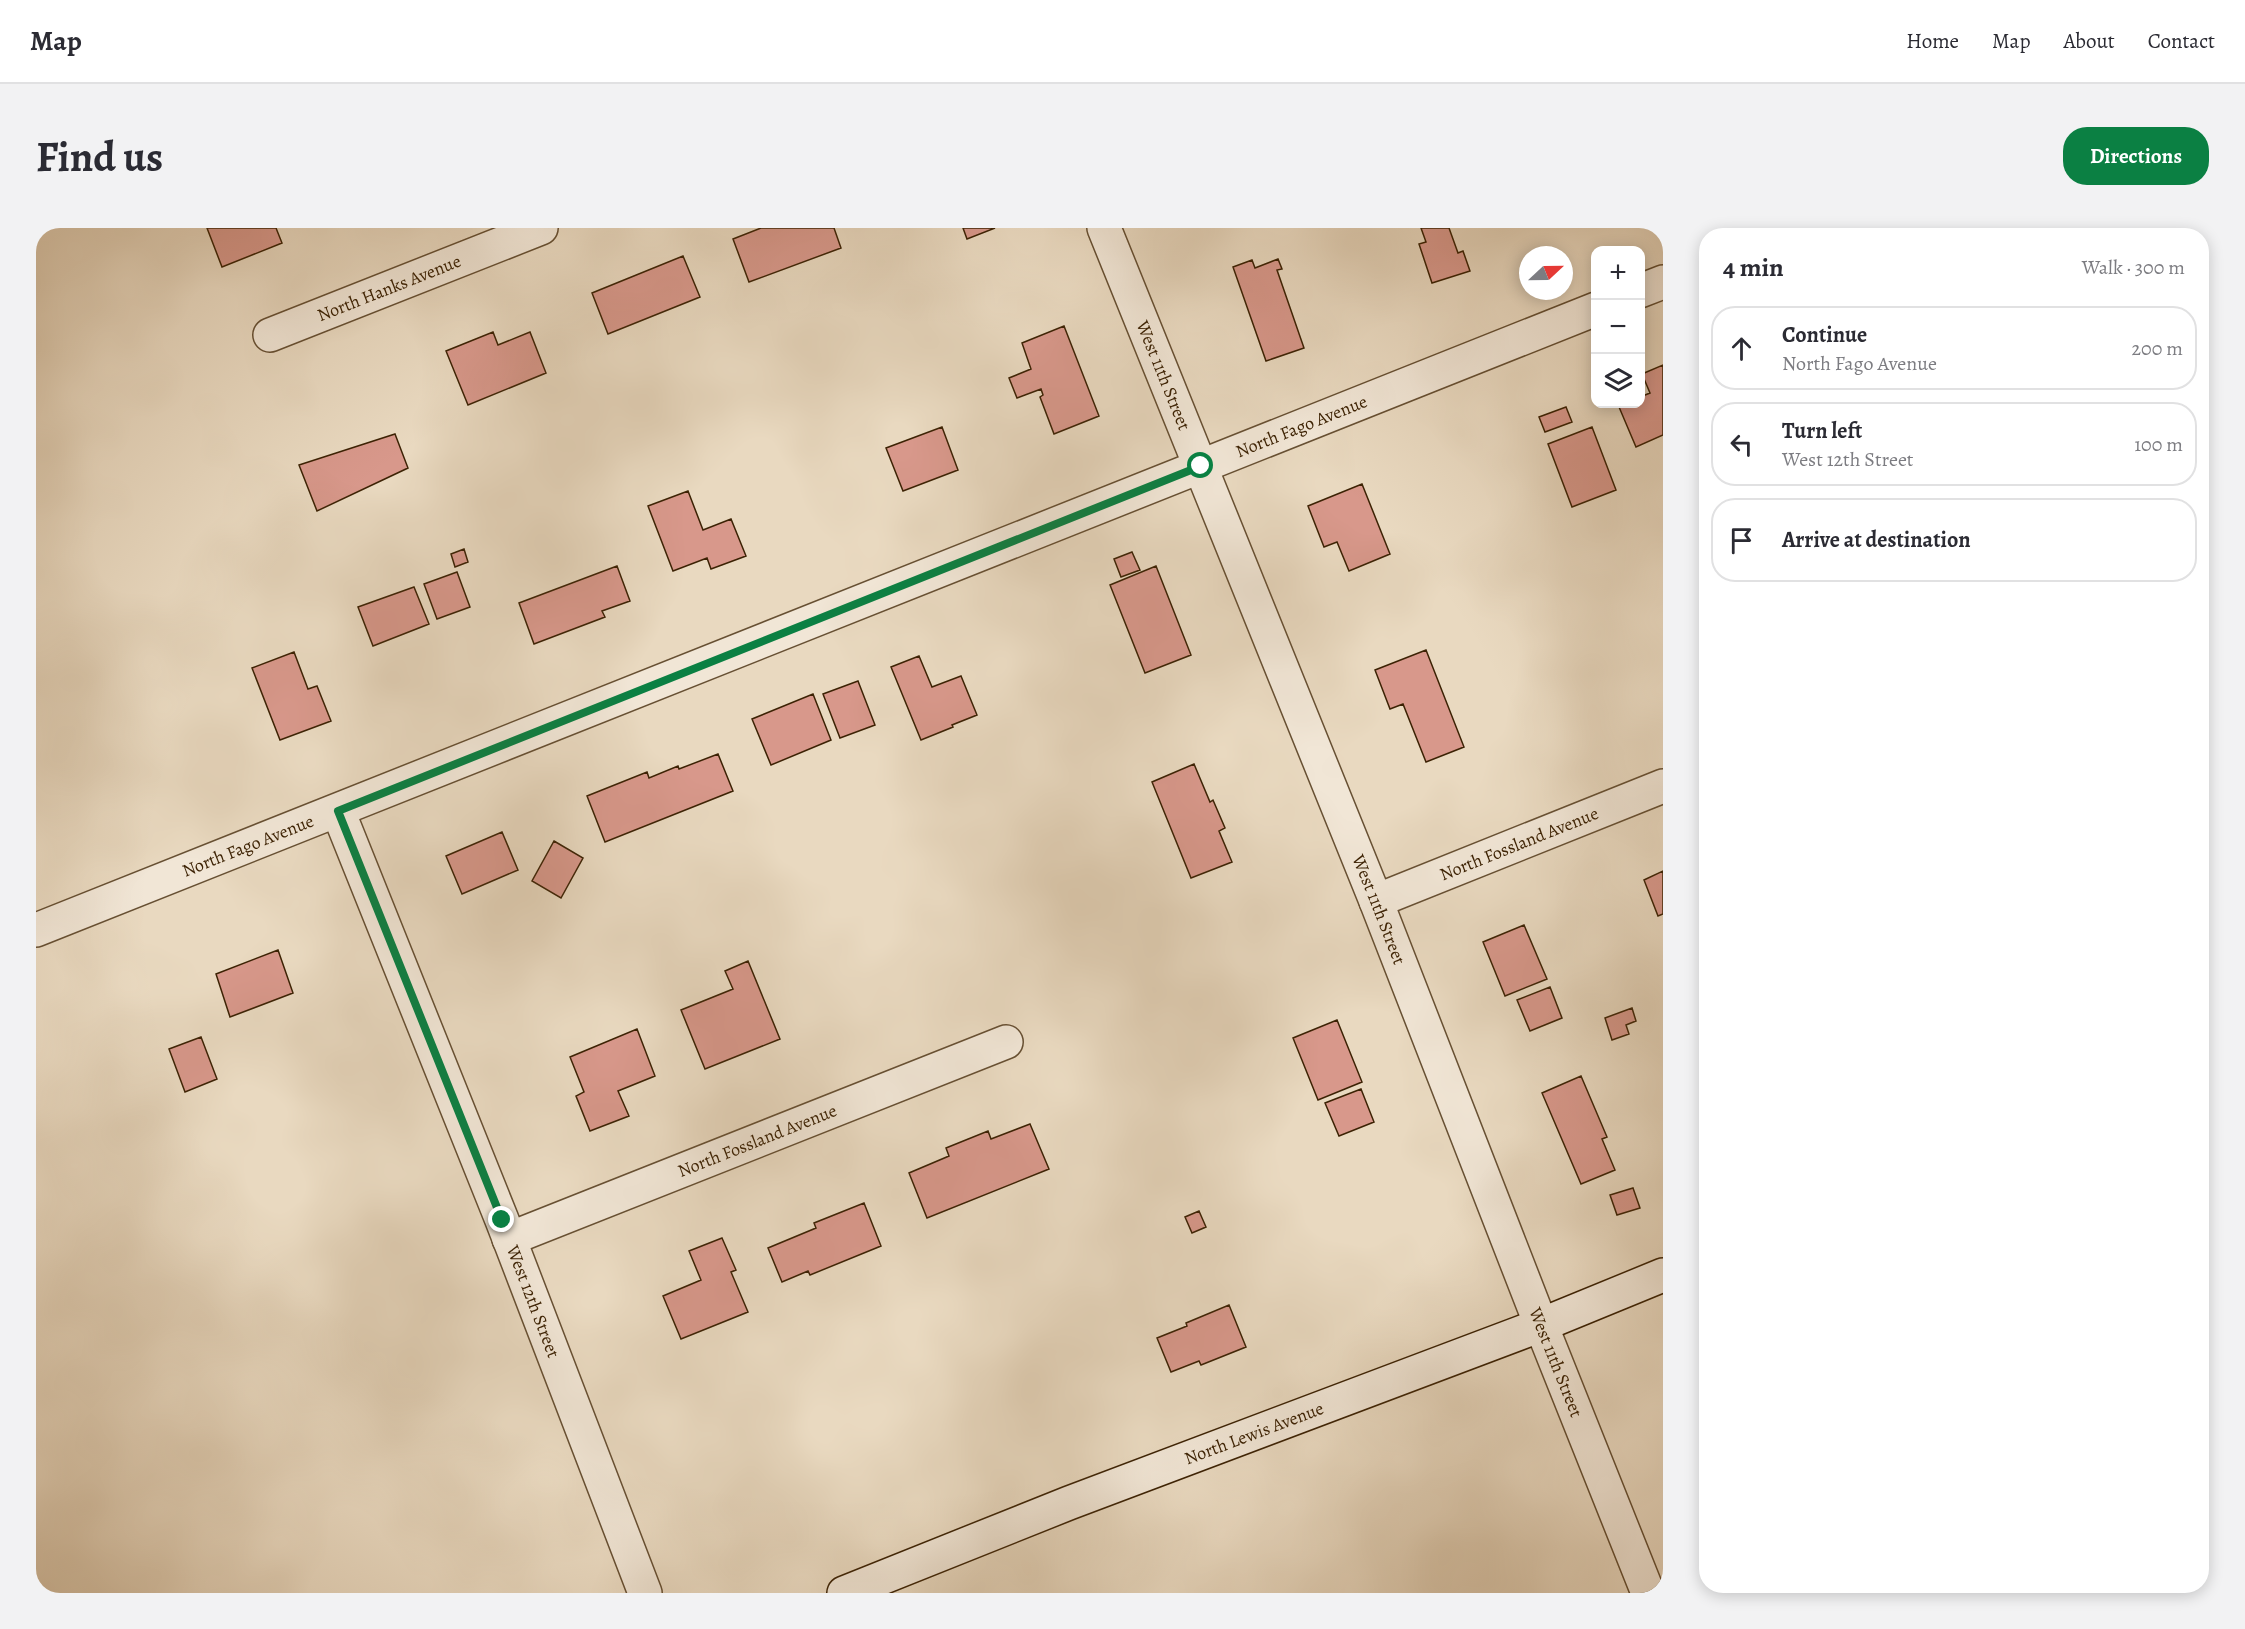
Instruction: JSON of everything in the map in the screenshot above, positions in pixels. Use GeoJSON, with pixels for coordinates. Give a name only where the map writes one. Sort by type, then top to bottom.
{"type":"FeatureCollection","features":[{"type":"Feature","properties":{"kind":"street","name":"North Hanks Avenue"},"geometry":{"type":"LineString","coordinates":[[270,335],[541,228]]}},
{"type":"Feature","properties":{"kind":"street","name":"West 11th Street"},"geometry":{"type":"LineString","coordinates":[[1104,228],[1376,902],[1648,1593]]}},
{"type":"Feature","properties":{"kind":"street"},"geometry":{"type":"LineString","coordinates":[[1645,289],[1663,282]]}},
{"type":"Feature","properties":{"kind":"street","name":"North Fago Avenue"},"geometry":{"type":"LineString","coordinates":[[36,930],[1591,311]]}},
{"type":"Feature","properties":{"kind":"street","name":"North Fossland Avenue"},"geometry":{"type":"LineString","coordinates":[[1376,902],[1663,786]]}},
{"type":"Feature","properties":{"kind":"street","name":"West 12th Street"},"geometry":{"type":"LineString","coordinates":[[338,811],[508,1239],[645,1593]]}},
{"type":"Feature","properties":{"kind":"street","name":"North Fossland Avenue"},"geometry":{"type":"LineString","coordinates":[[508,1239],[1006,1042]]}},
{"type":"Feature","properties":{"kind":"street","name":"North Lewis Avenue"},"geometry":{"type":"LineString","coordinates":[[844,1593],[1070,1503],[1541,1325],[1663,1275]]}},
{"type":"Feature","properties":{"kind":"building"},"geometry":{"type":"Polygon","coordinates":[[[207,228],[276,228],[282,243],[222,267],[207,228]]]}},
{"type":"Feature","properties":{"kind":"building"},"geometry":{"type":"Polygon","coordinates":[[[761,228],[834,228],[841,248],[749,282],[733,239],[761,228]]]}},
{"type":"Feature","properties":{"kind":"building"},"geometry":{"type":"Polygon","coordinates":[[[963,228],[995,228],[967,239],[963,228]]]}},
{"type":"Feature","properties":{"kind":"building"},"geometry":{"type":"Polygon","coordinates":[[[1421,228],[1449,228],[1458,253],[1463,251],[1470,271],[1432,283],[1419,244],[1426,242],[1421,228]]]}},
{"type":"Feature","properties":{"kind":"building"},"geometry":{"type":"Polygon","coordinates":[[[683,256],[700,297],[608,334],[592,293],[683,256]]]}},
{"type":"Feature","properties":{"kind":"building"},"geometry":{"type":"Polygon","coordinates":[[[1278,259],[1282,269],[1277,270],[1304,348],[1266,361],[1233,267],[1252,260],[1255,268],[1278,259]]]}},
{"type":"Feature","properties":{"kind":"building"},"geometry":{"type":"Polygon","coordinates":[[[1064,326],[1099,416],[1054,434],[1040,397],[1043,395],[1041,389],[1017,398],[1009,378],[1031,369],[1022,343],[1064,326]]]}},
{"type":"Feature","properties":{"kind":"building"},"geometry":{"type":"Polygon","coordinates":[[[493,332],[498,345],[530,332],[546,373],[468,405],[446,351],[493,332]]]}},
{"type":"Feature","properties":{"kind":"building"},"geometry":{"type":"Polygon","coordinates":[[[1663,365],[1663,435],[1636,447],[1619,408],[1645,408],[1645,395],[1650,393],[1645,381],[1645,373],[1663,365]]]}},
{"type":"Feature","properties":{"kind":"building"},"geometry":{"type":"Polygon","coordinates":[[[1566,407],[1572,422],[1545,432],[1539,417],[1566,407]]]}},
{"type":"Feature","properties":{"kind":"building"},"geometry":{"type":"Polygon","coordinates":[[[942,427],[958,470],[903,491],[886,448],[942,427]]]}},
{"type":"Feature","properties":{"kind":"building"},"geometry":{"type":"Polygon","coordinates":[[[1592,427],[1616,490],[1572,507],[1548,444],[1592,427]]]}},
{"type":"Feature","properties":{"kind":"building"},"geometry":{"type":"Polygon","coordinates":[[[395,434],[408,468],[317,511],[299,465],[395,434]]]}},
{"type":"Feature","properties":{"kind":"building"},"geometry":{"type":"Polygon","coordinates":[[[1362,484],[1390,554],[1349,571],[1337,542],[1324,547],[1308,506],[1362,484]]]}},
{"type":"Feature","properties":{"kind":"building"},"geometry":{"type":"Polygon","coordinates":[[[688,491],[703,530],[731,519],[746,556],[711,569],[707,558],[673,571],[648,506],[688,491]]]}},
{"type":"Feature","properties":{"kind":"building"},"geometry":{"type":"Polygon","coordinates":[[[464,549],[468,562],[455,567],[451,554],[464,549]]]}},
{"type":"Feature","properties":{"kind":"building"},"geometry":{"type":"Polygon","coordinates":[[[1132,552],[1140,570],[1121,577],[1114,559],[1132,552]]]}},
{"type":"Feature","properties":{"kind":"building"},"geometry":{"type":"Polygon","coordinates":[[[617,566],[630,601],[602,611],[605,617],[534,644],[519,603],[617,566]]]}},
{"type":"Feature","properties":{"kind":"building"},"geometry":{"type":"Polygon","coordinates":[[[1156,566],[1191,655],[1145,673],[1110,585],[1156,566]]]}},
{"type":"Feature","properties":{"kind":"building"},"geometry":{"type":"Polygon","coordinates":[[[457,572],[470,607],[437,619],[424,584],[457,572]]]}},
{"type":"Feature","properties":{"kind":"building"},"geometry":{"type":"Polygon","coordinates":[[[414,587],[429,624],[373,646],[358,607],[414,587]]]}},
{"type":"Feature","properties":{"kind":"building"},"geometry":{"type":"Polygon","coordinates":[[[1426,650],[1464,747],[1426,762],[1403,704],[1390,709],[1375,670],[1426,650]]]}},
{"type":"Feature","properties":{"kind":"building"},"geometry":{"type":"Polygon","coordinates":[[[294,652],[308,689],[317,686],[331,721],[280,740],[252,668],[294,652]]]}},
{"type":"Feature","properties":{"kind":"building"},"geometry":{"type":"Polygon","coordinates":[[[919,656],[932,687],[961,676],[977,715],[921,740],[891,667],[919,656]]]}},
{"type":"Feature","properties":{"kind":"building"},"geometry":{"type":"Polygon","coordinates":[[[858,681],[875,725],[840,738],[823,694],[858,681]]]}},
{"type":"Feature","properties":{"kind":"building"},"geometry":{"type":"Polygon","coordinates":[[[813,694],[831,740],[771,765],[752,719],[813,694]]]}},
{"type":"Feature","properties":{"kind":"building"},"geometry":{"type":"Polygon","coordinates":[[[718,754],[733,791],[605,842],[587,796],[647,772],[649,778],[678,766],[679,769],[718,754]]]}},
{"type":"Feature","properties":{"kind":"building"},"geometry":{"type":"Polygon","coordinates":[[[1194,764],[1210,802],[1213,800],[1225,828],[1219,831],[1232,862],[1191,878],[1152,782],[1194,764]]]}},
{"type":"Feature","properties":{"kind":"building"},"geometry":{"type":"Polygon","coordinates":[[[502,832],[518,870],[462,894],[446,856],[502,832]]]}},
{"type":"Feature","properties":{"kind":"building"},"geometry":{"type":"Polygon","coordinates":[[[554,841],[583,858],[561,898],[532,881],[554,841]]]}},
{"type":"Feature","properties":{"kind":"building"},"geometry":{"type":"Polygon","coordinates":[[[1663,871],[1663,914],[1658,916],[1644,880],[1663,871]]]}},
{"type":"Feature","properties":{"kind":"building"},"geometry":{"type":"Polygon","coordinates":[[[1524,925],[1547,979],[1505,996],[1483,942],[1524,925]]]}},
{"type":"Feature","properties":{"kind":"building"},"geometry":{"type":"Polygon","coordinates":[[[278,950],[293,993],[230,1017],[216,974],[278,950]]]}},
{"type":"Feature","properties":{"kind":"building"},"geometry":{"type":"Polygon","coordinates":[[[748,961],[780,1039],[705,1069],[681,1010],[733,989],[725,971],[748,961]]]}},
{"type":"Feature","properties":{"kind":"building"},"geometry":{"type":"Polygon","coordinates":[[[1550,987],[1562,1018],[1530,1031],[1517,1000],[1550,987]]]}},
{"type":"Feature","properties":{"kind":"building"},"geometry":{"type":"Polygon","coordinates":[[[1632,1008],[1636,1021],[1626,1025],[1629,1034],[1612,1040],[1605,1018],[1632,1008]]]}},
{"type":"Feature","properties":{"kind":"building"},"geometry":{"type":"Polygon","coordinates":[[[1337,1020],[1362,1082],[1318,1100],[1293,1038],[1337,1020]]]}},
{"type":"Feature","properties":{"kind":"building"},"geometry":{"type":"Polygon","coordinates":[[[637,1029],[655,1076],[618,1091],[629,1116],[590,1131],[576,1096],[584,1092],[570,1057],[637,1029]]]}},
{"type":"Feature","properties":{"kind":"building"},"geometry":{"type":"Polygon","coordinates":[[[201,1037],[217,1079],[185,1092],[169,1049],[201,1037]]]}},
{"type":"Feature","properties":{"kind":"building"},"geometry":{"type":"Polygon","coordinates":[[[1581,1076],[1607,1137],[1602,1139],[1615,1170],[1581,1184],[1542,1093],[1581,1076]]]}},
{"type":"Feature","properties":{"kind":"building"},"geometry":{"type":"Polygon","coordinates":[[[1361,1089],[1374,1122],[1339,1136],[1325,1103],[1361,1089]]]}},
{"type":"Feature","properties":{"kind":"building"},"geometry":{"type":"Polygon","coordinates":[[[1030,1124],[1049,1169],[927,1218],[909,1173],[949,1156],[946,1148],[988,1131],[991,1139],[1030,1124]]]}},
{"type":"Feature","properties":{"kind":"building"},"geometry":{"type":"Polygon","coordinates":[[[1633,1188],[1640,1208],[1617,1215],[1610,1195],[1633,1188]]]}},
{"type":"Feature","properties":{"kind":"building"},"geometry":{"type":"Polygon","coordinates":[[[864,1203],[881,1246],[810,1275],[808,1271],[782,1282],[768,1248],[816,1228],[814,1223],[864,1203]]]}},
{"type":"Feature","properties":{"kind":"building"},"geometry":{"type":"Polygon","coordinates":[[[1199,1211],[1206,1227],[1192,1233],[1185,1217],[1199,1211]]]}},
{"type":"Feature","properties":{"kind":"building"},"geometry":{"type":"Polygon","coordinates":[[[722,1238],[736,1270],[731,1272],[748,1312],[681,1339],[663,1296],[701,1280],[689,1251],[722,1238]]]}},
{"type":"Feature","properties":{"kind":"building"},"geometry":{"type":"Polygon","coordinates":[[[1229,1305],[1246,1347],[1201,1365],[1199,1361],[1171,1372],[1157,1338],[1229,1305]]]}},
{"type":"Feature","properties":{"kind":"route"},"geometry":{"type":"LineString","coordinates":[[502,1220],[338,811],[1201,466]]}}]}
